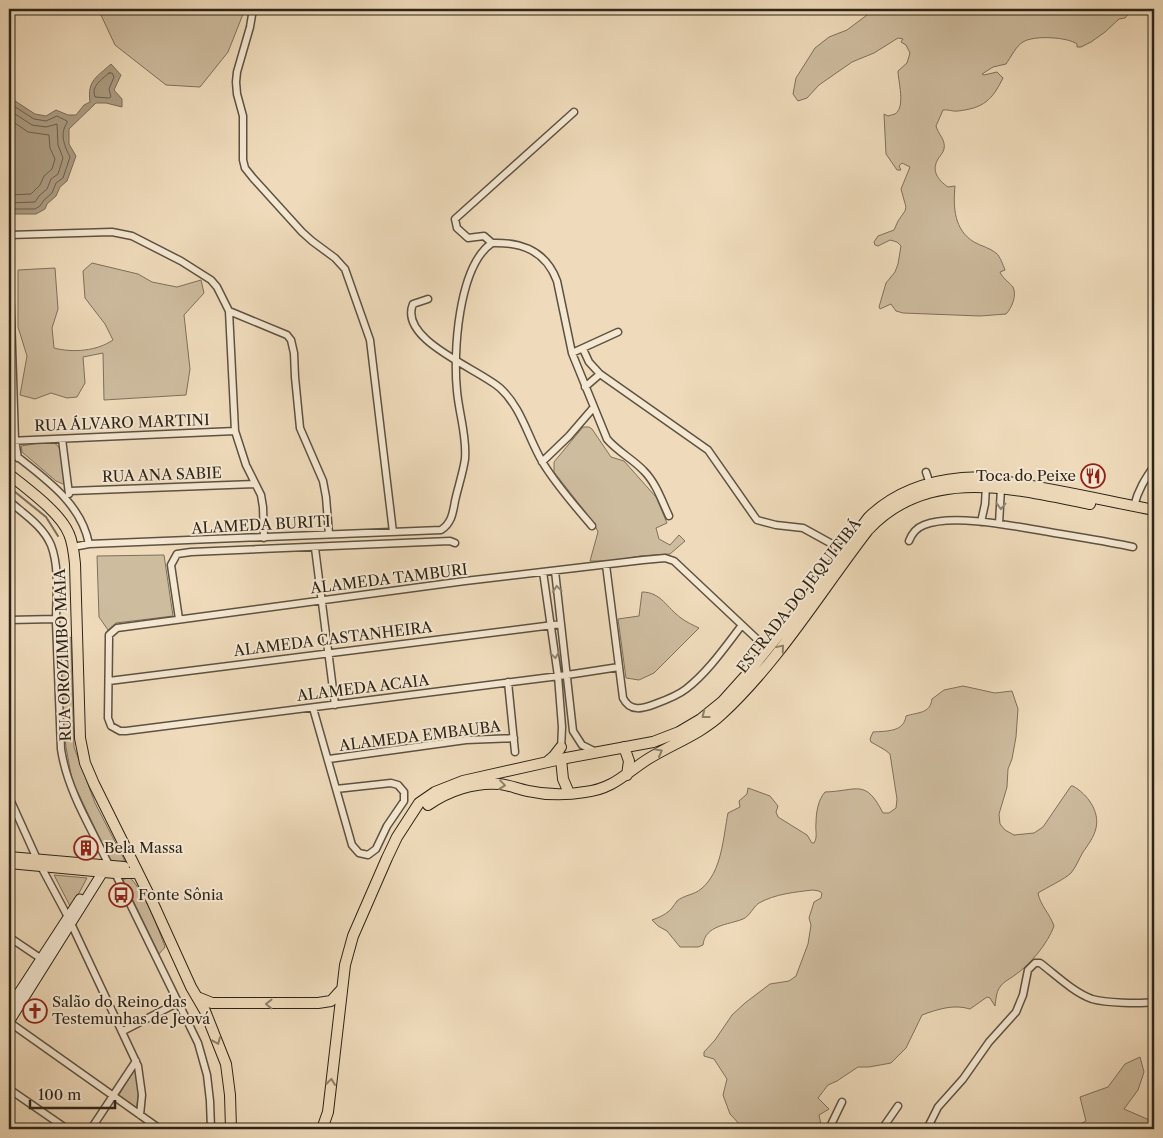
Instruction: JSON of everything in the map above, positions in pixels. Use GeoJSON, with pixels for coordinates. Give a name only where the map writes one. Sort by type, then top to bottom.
{"type":"FeatureCollection","features":[{"type":"Feature","properties":{"kind":"main road","name":"RUA OROZIMBO MAIA"},"geometry":{"type":"LineString","coordinates":[[9,474],[47,506],[60,520],[69,534],[76,564],[80,738],[82,752],[94,784],[208,1020],[226,1064],[230,1095],[231,1129]]}},
{"type":"Feature","properties":{"kind":"main road","name":"ESTRADA DO JEQUITIBÁ"},"geometry":{"type":"LineString","coordinates":[[323,1129],[328,1112],[344,965],[353,936],[390,851],[419,803],[435,792],[463,781],[560,759],[653,742],[679,732],[701,719],[722,702],[783,630],[869,517],[879,507],[900,494],[930,484],[963,478],[985,478],[1051,488],[1154,510]]}},
{"type":"Feature","properties":{"kind":"main road","name":"ESTRADA DO JEQUITIBÁ"},"geometry":{"type":"LineString","coordinates":[[410,818],[436,799],[456,790],[478,785],[499,784],[529,791],[570,793],[601,789],[616,783],[660,751],[702,729],[734,702],[795,631],[860,541],[883,515],[918,496],[965,486],[986,486],[1154,517]]}},
{"type":"Feature","properties":{"kind":"main road"},"geometry":{"type":"LineString","coordinates":[[542,764],[554,756],[561,747]]}},
{"type":"Feature","properties":{"kind":"main road"},"geometry":{"type":"LineString","coordinates":[[624,747],[629,761],[627,775]]}},
{"type":"Feature","properties":{"kind":"main road"},"geometry":{"type":"LineString","coordinates":[[560,759],[563,778],[570,793]]}},
{"type":"Feature","properties":{"kind":"main road"},"geometry":{"type":"LineString","coordinates":[[9,856],[39,863]]}},
{"type":"Feature","properties":{"kind":"main road"},"geometry":{"type":"LineString","coordinates":[[9,864],[39,863],[136,870]]}},
{"type":"Feature","properties":{"kind":"main road"},"geometry":{"type":"LineString","coordinates":[[9,1008],[105,868]]}},
{"type":"Feature","properties":{"kind":"main road"},"geometry":{"type":"LineString","coordinates":[[9,1022],[43,960]]}},
{"type":"Feature","properties":{"kind":"main road"},"geometry":{"type":"LineString","coordinates":[[197,997],[212,1003],[318,1003],[331,1001],[341,990]]}},
{"type":"Feature","properties":{"kind":"main road"},"geometry":{"type":"LineString","coordinates":[[208,1020],[212,1003]]}},
{"type":"Feature","properties":{"kind":"main road"},"geometry":{"type":"LineString","coordinates":[[318,1003],[333,1010],[338,1026]]}},
{"type":"Feature","properties":{"kind":"street"},"geometry":{"type":"LineString","coordinates":[[253,9],[236,82],[243,116],[242,152],[246,168],[302,232],[312,242],[335,258],[345,269],[368,331],[374,363],[393,532]]}},
{"type":"Feature","properties":{"kind":"street"},"geometry":{"type":"LineString","coordinates":[[574,112],[455,219],[457,228],[465,236],[472,238],[484,236],[492,243],[521,246],[530,249],[537,253],[553,270],[572,354],[607,440],[644,471],[653,483],[669,516]]}},
{"type":"Feature","properties":{"kind":"street"},"geometry":{"type":"LineString","coordinates":[[9,235],[112,232],[132,236],[181,261],[211,280],[229,311],[235,431],[260,495],[263,507],[264,538]]}},
{"type":"Feature","properties":{"kind":"street"},"geometry":{"type":"LineString","coordinates":[[456,360],[457,341],[466,285],[475,263],[492,243]]}},
{"type":"Feature","properties":{"kind":"street"},"geometry":{"type":"LineString","coordinates":[[9,253],[12,440],[18,458]]}},
{"type":"Feature","properties":{"kind":"street"},"geometry":{"type":"LineString","coordinates":[[428,299],[413,304],[411,309],[413,321],[420,334],[431,345],[483,375],[500,388],[515,405],[542,462],[554,480],[592,526]]}},
{"type":"Feature","properties":{"kind":"street"},"geometry":{"type":"LineString","coordinates":[[229,311],[287,335],[291,340],[294,353],[300,428],[322,481],[326,497],[329,534]]}},
{"type":"Feature","properties":{"kind":"street"},"geometry":{"type":"LineString","coordinates":[[572,354],[618,332]]}},
{"type":"Feature","properties":{"kind":"street"},"geometry":{"type":"LineString","coordinates":[[583,349],[589,362],[600,374],[708,450],[757,520],[776,525],[803,528],[843,550]]}},
{"type":"Feature","properties":{"kind":"street","name":"ALAMEDA BURITI"},"geometry":{"type":"LineString","coordinates":[[73,546],[441,530],[448,526],[452,517],[465,459],[464,437],[457,392],[456,360]]}},
{"type":"Feature","properties":{"kind":"street"},"geometry":{"type":"LineString","coordinates":[[586,386],[600,374]]}},
{"type":"Feature","properties":{"kind":"street"},"geometry":{"type":"LineString","coordinates":[[542,462],[569,436],[594,407]]}},
{"type":"Feature","properties":{"kind":"street","name":"RUA ÁLVARO MARTINI"},"geometry":{"type":"LineString","coordinates":[[12,440],[235,431]]}},
{"type":"Feature","properties":{"kind":"street"},"geometry":{"type":"LineString","coordinates":[[62,438],[70,491],[68,501]]}},
{"type":"Feature","properties":{"kind":"street"},"geometry":{"type":"LineString","coordinates":[[9,450],[51,484],[68,501],[87,531],[89,544]]}},
{"type":"Feature","properties":{"kind":"street"},"geometry":{"type":"LineString","coordinates":[[1134,506],[1140,488],[1154,466]]}},
{"type":"Feature","properties":{"kind":"street"},"geometry":{"type":"LineString","coordinates":[[926,472],[930,484]]}},
{"type":"Feature","properties":{"kind":"street","name":"RUA ANA SABIE"},"geometry":{"type":"LineString","coordinates":[[70,491],[255,484]]}},
{"type":"Feature","properties":{"kind":"street"},"geometry":{"type":"LineString","coordinates":[[982,522],[986,486]]}},
{"type":"Feature","properties":{"kind":"street"},"geometry":{"type":"LineString","coordinates":[[999,524],[1001,488]]}},
{"type":"Feature","properties":{"kind":"street"},"geometry":{"type":"LineString","coordinates":[[9,501],[36,524],[51,547],[57,592],[56,619],[61,749],[70,785],[105,868],[179,1002],[198,1044],[207,1075],[211,1129]]}},
{"type":"Feature","properties":{"kind":"street"},"geometry":{"type":"LineString","coordinates":[[909,541],[913,532],[924,525],[944,521],[982,522],[1132,547]]}},
{"type":"Feature","properties":{"kind":"street"},"geometry":{"type":"LineString","coordinates":[[179,619],[171,565],[177,554],[450,541],[455,543]]}},
{"type":"Feature","properties":{"kind":"street"},"geometry":{"type":"LineString","coordinates":[[315,548],[335,705]]}},
{"type":"Feature","properties":{"kind":"street","name":"ALAMEDA TAMBURI"},"geometry":{"type":"LineString","coordinates":[[109,681],[109,634],[117,628],[543,572],[666,558],[680,566],[742,625]]}},
{"type":"Feature","properties":{"kind":"street"},"geometry":{"type":"LineString","coordinates":[[606,564],[622,698],[634,709],[645,708],[686,689],[704,672],[742,625],[758,641]]}},
{"type":"Feature","properties":{"kind":"street"},"geometry":{"type":"LineString","coordinates":[[555,571],[573,731],[582,745],[588,750],[599,752]]}},
{"type":"Feature","properties":{"kind":"street"},"geometry":{"type":"LineString","coordinates":[[543,572],[558,676],[563,732],[560,759]]}},
{"type":"Feature","properties":{"kind":"street"},"geometry":{"type":"LineString","coordinates":[[9,620],[56,619]]}},
{"type":"Feature","properties":{"kind":"street","name":"ALAMEDA CASTANHEIRA"},"geometry":{"type":"LineString","coordinates":[[109,681],[561,624]]}},
{"type":"Feature","properties":{"kind":"street","name":"ALAMEDA ACAIA"},"geometry":{"type":"LineString","coordinates":[[109,681],[108,718],[111,726],[120,731],[126,731],[619,667]]}},
{"type":"Feature","properties":{"kind":"street"},"geometry":{"type":"LineString","coordinates":[[508,682],[515,752]]}},
{"type":"Feature","properties":{"kind":"street"},"geometry":{"type":"LineString","coordinates":[[313,708],[329,760],[336,789],[352,845],[359,853],[368,855],[376,849],[387,826],[404,801],[404,792],[398,785],[391,783],[336,789]]}},
{"type":"Feature","properties":{"kind":"street"},"geometry":{"type":"LineString","coordinates":[[563,732],[573,731]]}},
{"type":"Feature","properties":{"kind":"street","name":"ALAMEDA EMBAUBA"},"geometry":{"type":"LineString","coordinates":[[329,760],[466,740],[514,738]]}},
{"type":"Feature","properties":{"kind":"street"},"geometry":{"type":"LineString","coordinates":[[9,797],[39,863],[136,1061],[141,1079],[140,1115]]}},
{"type":"Feature","properties":{"kind":"street"},"geometry":{"type":"LineString","coordinates":[[9,937],[43,960]]}},
{"type":"Feature","properties":{"kind":"street"},"geometry":{"type":"LineString","coordinates":[[927,1129],[938,1107],[963,1079],[989,1042],[1016,1012],[1023,995],[1028,970],[1034,963],[1040,963],[1068,985],[1091,998],[1106,1001],[1154,1002]]}},
{"type":"Feature","properties":{"kind":"street"},"geometry":{"type":"LineString","coordinates":[[123,1032],[179,1002]]}},
{"type":"Feature","properties":{"kind":"street"},"geometry":{"type":"LineString","coordinates":[[9,1022],[160,1129]]}},
{"type":"Feature","properties":{"kind":"street"},"geometry":{"type":"LineString","coordinates":[[91,1129],[136,1061]]}},
{"type":"Feature","properties":{"kind":"street"},"geometry":{"type":"LineString","coordinates":[[9,1089],[67,1129]]}},
{"type":"Feature","properties":{"kind":"street"},"geometry":{"type":"LineString","coordinates":[[829,1129],[842,1102]]}},
{"type":"Feature","properties":{"kind":"street"},"geometry":{"type":"LineString","coordinates":[[882,1129],[898,1106]]}},
{"type":"Feature","properties":{"kind":"shaded area"},"geometry":{"type":"Polygon","coordinates":[[[104,9],[245,9],[228,52],[200,87],[166,85],[115,45],[101,15],[104,9]]]}},
{"type":"Feature","properties":{"kind":"shaded area"},"geometry":{"type":"Polygon","coordinates":[[[875,9],[1133,9],[1125,18],[1119,19],[1105,32],[1081,47],[1077,47],[1077,44],[1073,42],[1059,38],[1034,38],[1023,42],[1006,64],[993,67],[982,74],[997,72],[1003,78],[995,92],[986,102],[967,110],[943,110],[936,126],[943,140],[944,149],[936,163],[935,171],[941,181],[948,187],[955,186],[954,202],[956,217],[962,231],[974,242],[994,251],[1000,258],[1005,270],[1000,272],[1014,290],[1013,301],[1006,314],[980,316],[903,313],[896,311],[891,304],[880,309],[879,307],[886,283],[895,272],[898,264],[901,246],[897,242],[890,240],[878,246],[874,242],[878,236],[894,230],[905,211],[906,207],[901,189],[910,167],[902,163],[899,166],[901,170],[897,170],[886,154],[884,114],[888,116],[898,111],[901,94],[898,71],[907,63],[910,53],[906,45],[901,42],[903,39],[898,38],[874,53],[852,62],[819,85],[807,98],[798,101],[793,94],[796,78],[815,48],[829,37],[847,30],[875,9]]]}},
{"type":"Feature","properties":{"kind":"shaded area"},"geometry":{"type":"Polygon","coordinates":[[[92,263],[138,274],[152,282],[177,287],[201,280],[204,293],[184,315],[190,369],[186,395],[104,400],[103,353],[83,357],[85,383],[77,397],[67,398],[51,393],[35,399],[20,395],[27,356],[18,327],[18,270],[55,268],[58,309],[52,328],[54,348],[85,350],[100,347],[113,340],[105,324],[85,298],[83,271],[92,263]]]}},
{"type":"Feature","properties":{"kind":"shaded area"},"geometry":{"type":"Polygon","coordinates":[[[583,427],[592,429],[611,457],[624,461],[656,497],[667,523],[656,528],[659,539],[670,545],[679,535],[685,541],[670,554],[640,556],[611,561],[590,561],[598,532],[594,523],[554,472],[554,462],[583,427]]]}},
{"type":"Feature","properties":{"kind":"shaded area"},"geometry":{"type":"Polygon","coordinates":[[[51,441],[56,444],[62,453],[66,481],[63,484],[56,481],[22,452],[21,446],[51,441]]]}},
{"type":"Feature","properties":{"kind":"shaded area"},"geometry":{"type":"Polygon","coordinates":[[[164,555],[173,616],[116,623],[108,630],[99,617],[97,556],[164,555]]]}},
{"type":"Feature","properties":{"kind":"shaded area"},"geometry":{"type":"Polygon","coordinates":[[[642,592],[659,598],[681,618],[699,628],[654,673],[639,680],[626,678],[618,619],[639,616],[642,592]]]}},
{"type":"Feature","properties":{"kind":"shaded area"},"geometry":{"type":"Polygon","coordinates":[[[71,637],[74,747],[95,803],[125,861],[111,862],[72,780],[62,713],[61,643],[71,637]]]}},
{"type":"Feature","properties":{"kind":"shaded area"},"geometry":{"type":"Polygon","coordinates":[[[963,686],[995,693],[1012,691],[1018,709],[1016,737],[1008,769],[1007,787],[999,814],[1000,824],[1005,830],[1014,835],[1034,833],[1043,827],[1071,786],[1078,789],[1087,798],[1094,809],[1097,822],[1095,831],[1073,871],[1038,893],[1054,926],[1051,933],[1032,960],[1002,985],[997,994],[995,1006],[990,998],[987,997],[970,1009],[952,1007],[922,1015],[906,1048],[891,1063],[858,1067],[828,1085],[818,1098],[829,1109],[819,1115],[822,1129],[744,1129],[730,1114],[723,1095],[727,1079],[714,1059],[704,1056],[704,1052],[715,1040],[732,1015],[745,1003],[770,984],[789,981],[796,976],[808,944],[811,925],[809,918],[814,902],[821,898],[822,893],[813,890],[778,895],[765,900],[759,903],[743,919],[718,927],[708,933],[703,945],[698,947],[680,947],[667,931],[652,920],[666,914],[677,901],[698,891],[708,882],[717,864],[723,844],[728,813],[740,807],[739,801],[747,794],[748,788],[770,796],[778,806],[776,812],[778,817],[807,835],[812,843],[814,843],[816,838],[818,807],[825,792],[860,789],[871,795],[883,813],[889,813],[896,808],[897,799],[890,754],[871,742],[870,739],[873,732],[889,731],[898,728],[905,721],[906,716],[926,710],[931,704],[932,699],[944,690],[963,686]]]}},
{"type":"Feature","properties":{"kind":"shaded area"},"geometry":{"type":"Polygon","coordinates":[[[54,875],[87,878],[71,908],[54,875]]]}},
{"type":"Feature","properties":{"kind":"shaded area"},"geometry":{"type":"Polygon","coordinates":[[[129,877],[140,890],[159,930],[165,947],[159,954],[123,880],[129,877]]]}},
{"type":"Feature","properties":{"kind":"shaded area"},"geometry":{"type":"Polygon","coordinates":[[[1140,1057],[1144,1072],[1138,1090],[1124,1109],[1154,1122],[1154,1129],[1070,1129],[1086,1121],[1080,1097],[1108,1087],[1125,1064],[1140,1057]]]}},
{"type":"Feature","properties":{"kind":"shaded area"},"geometry":{"type":"Polygon","coordinates":[[[135,1069],[139,1090],[136,1112],[117,1098],[135,1069]]]}},
{"type":"Feature","properties":{"kind":"water"},"geometry":{"type":"Polygon","coordinates":[[[111,64],[121,75],[114,90],[122,99],[122,107],[106,103],[96,103],[69,129],[69,144],[76,156],[67,181],[60,187],[56,196],[47,204],[45,209],[36,214],[9,214],[9,97],[35,114],[46,116],[56,110],[68,115],[76,115],[84,105],[90,102],[90,89],[94,80],[111,64]]]}},
{"type":"Feature","properties":{"kind":"waterway"},"geometry":{"type":"LineString","coordinates":[[9,487],[46,517],[58,536]]}},
{"type":"Feature","properties":{"kind":"place","name":"Toca do Peixe"},"geometry":{"type":"Point","coordinates":[1093,476]}},
{"type":"Feature","properties":{"kind":"place","name":"Bela Massa"},"geometry":{"type":"Point","coordinates":[86,848]}},
{"type":"Feature","properties":{"kind":"place","name":"Fonte Sônia"},"geometry":{"type":"Point","coordinates":[121,895]}},
{"type":"Feature","properties":{"kind":"place","name":"Salão do Reino das Testemunhas de Jeová"},"geometry":{"type":"Point","coordinates":[35,1011]}}]}
